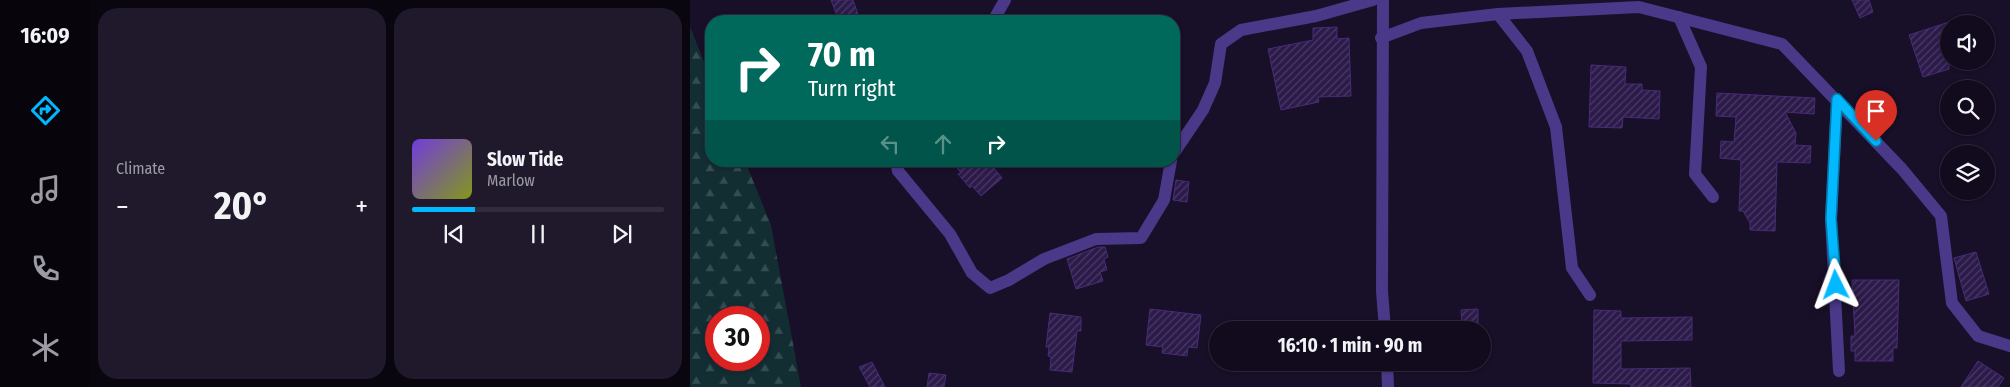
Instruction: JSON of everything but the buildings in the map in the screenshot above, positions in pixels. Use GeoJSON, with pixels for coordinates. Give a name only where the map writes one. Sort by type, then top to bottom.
{"type":"FeatureCollection","features":[{"type":"Feature","properties":{"kind":"street"},"geometry":{"type":"LineString","coordinates":[[996,15],[1005,0]]}},
{"type":"Feature","properties":{"kind":"street"},"geometry":{"type":"LineString","coordinates":[[1180,144],[1203,110],[1215,83],[1221,44],[1241,30],[1316,16],[1373,0]]}},
{"type":"Feature","properties":{"kind":"street"},"geometry":{"type":"LineString","coordinates":[[1383,0],[1381,38],[1382,291],[1384,321]]}},
{"type":"Feature","properties":{"kind":"street"},"geometry":{"type":"LineString","coordinates":[[1381,38],[1421,23],[1498,14],[1640,3],[1679,17],[1782,44],[1837,99],[1902,169],[1941,216],[1952,303],[1978,336],[2010,346]]}},
{"type":"Feature","properties":{"kind":"street"},"geometry":{"type":"LineString","coordinates":[[1498,14],[1527,51],[1556,127],[1572,268],[1590,295]]}},
{"type":"Feature","properties":{"kind":"street"},"geometry":{"type":"LineString","coordinates":[[1679,17],[1701,67],[1695,174],[1713,197]]}},
{"type":"Feature","properties":{"kind":"street"},"geometry":{"type":"LineString","coordinates":[[1837,99],[1831,219],[1839,371]]}},
{"type":"Feature","properties":{"kind":"street"},"geometry":{"type":"LineString","coordinates":[[897,167],[898,171],[950,234],[972,273],[990,288],[1010,280],[1044,259],[1096,239],[1141,238],[1164,200],[1170,167]]}},
{"type":"Feature","properties":{"kind":"street"},"geometry":{"type":"LineString","coordinates":[[1387,371],[1388,387]]}},
{"type":"Feature","properties":{"kind":"green space"},"geometry":{"type":"Polygon","coordinates":[[[690,27],[705,64],[705,167],[747,167],[771,225],[801,387],[690,387],[690,27]]]}},
{"type":"Feature","properties":{"kind":"route"},"geometry":{"type":"LineString","coordinates":[[1836,285],[1831,219],[1837,99],[1876,141]]}}]}
